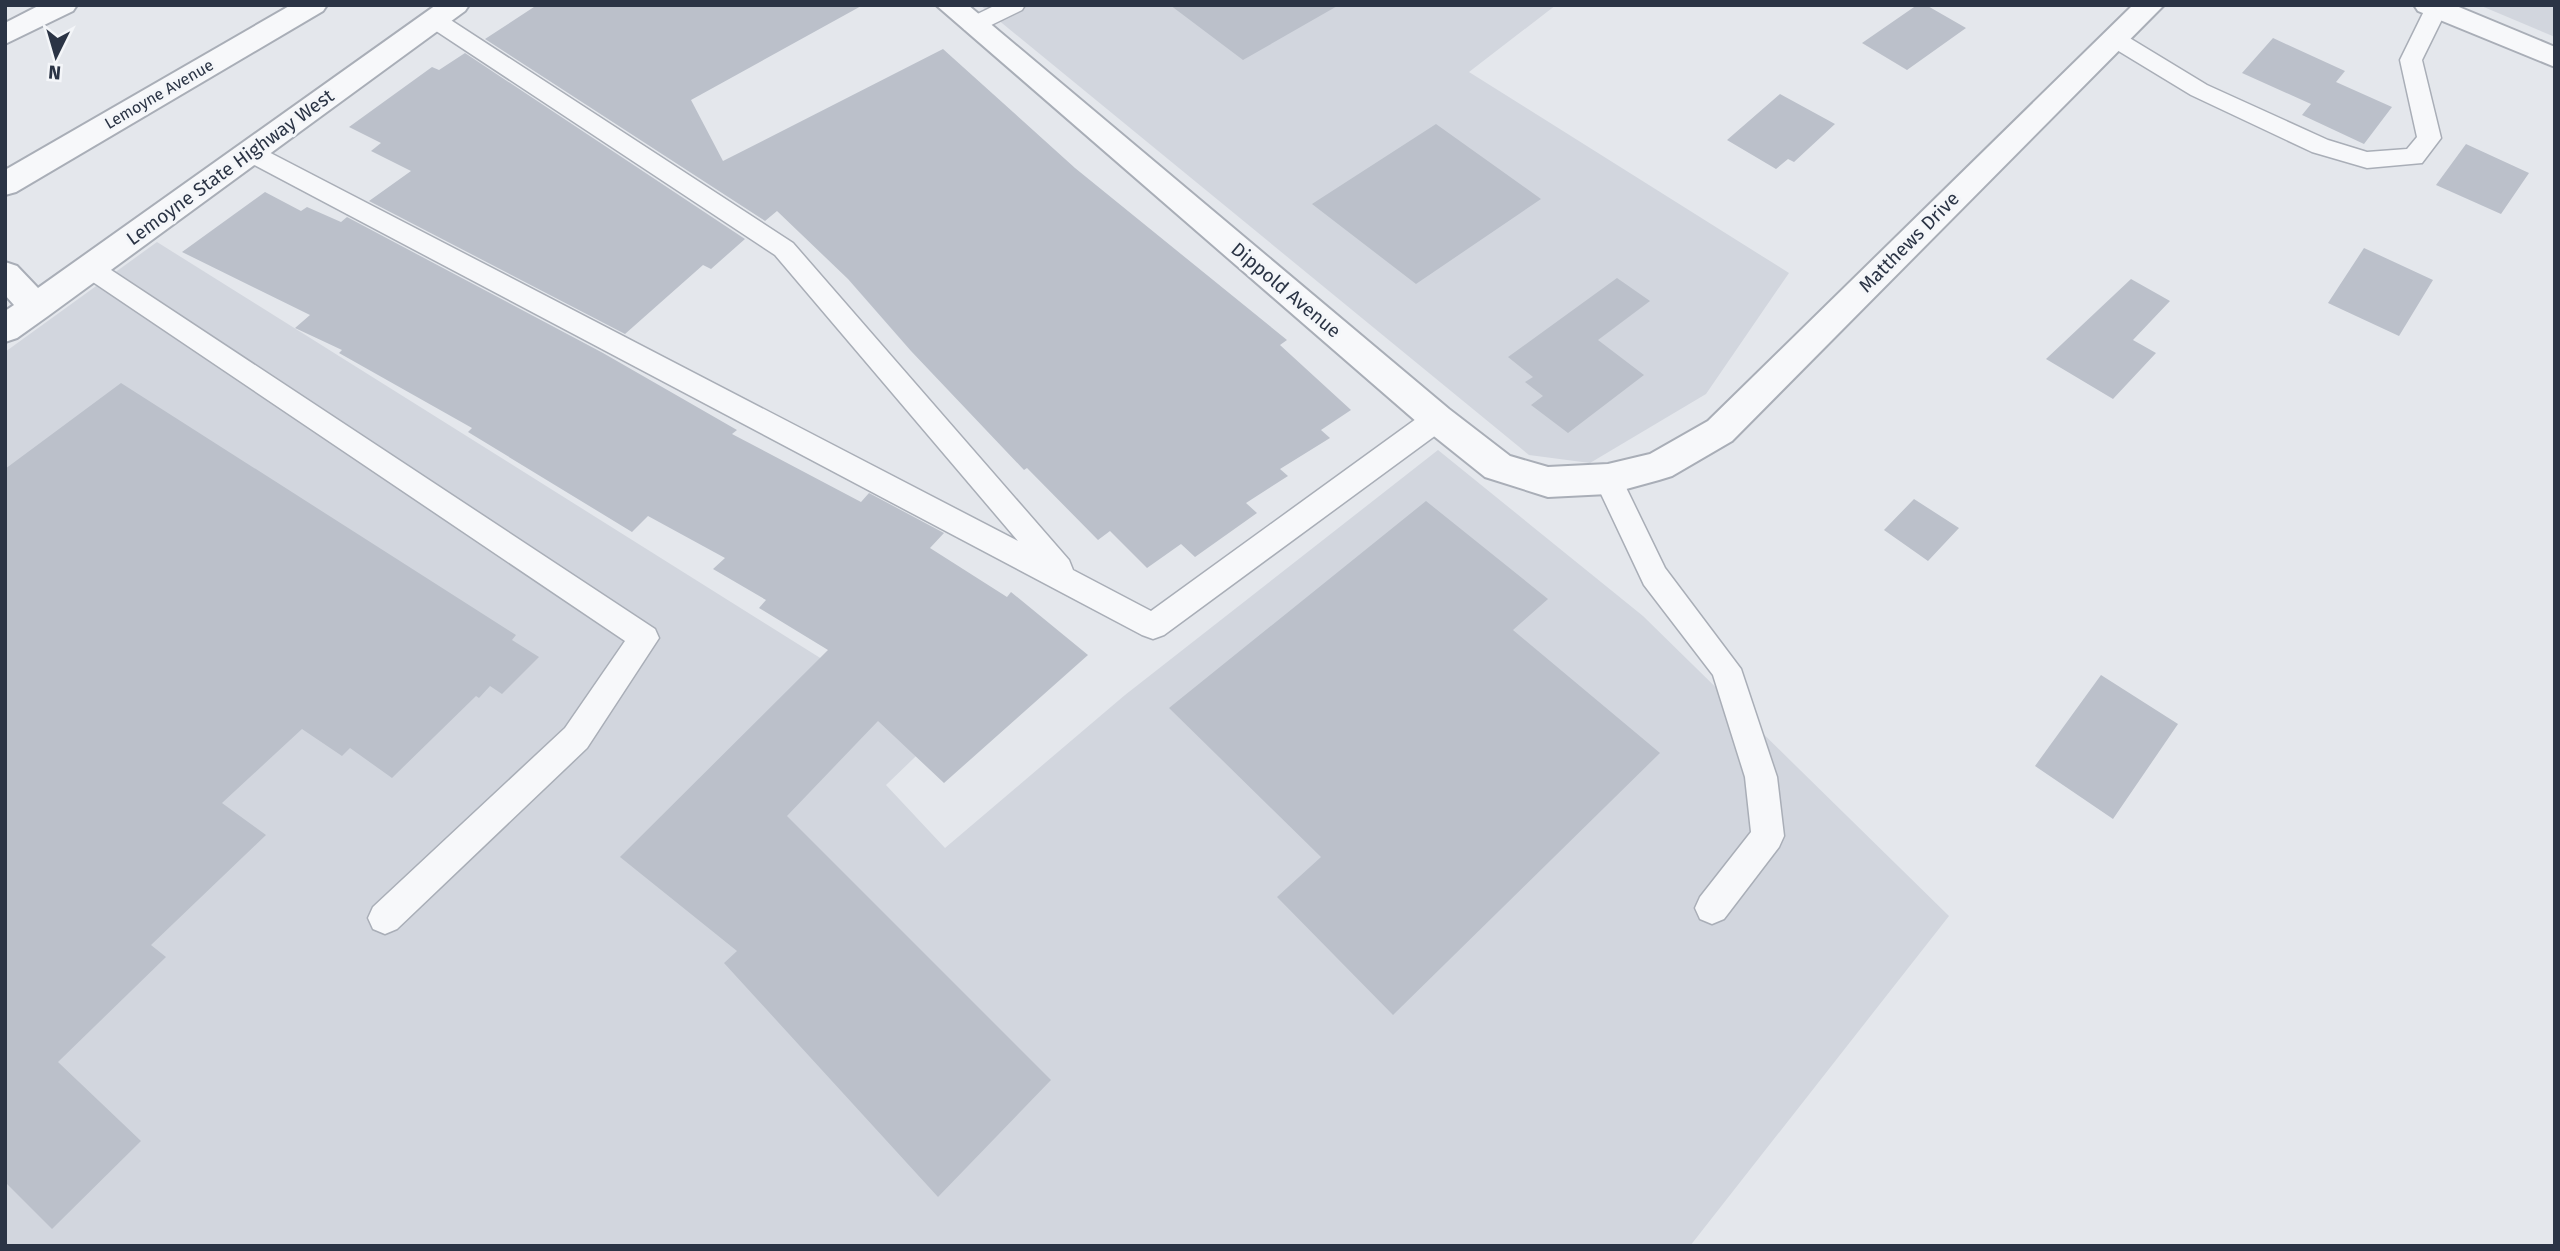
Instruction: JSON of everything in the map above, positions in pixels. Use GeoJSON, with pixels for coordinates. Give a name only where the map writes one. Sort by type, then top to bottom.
{"type":"FeatureCollection","features":[{"type":"Feature","properties":{"kind":"street"},"geometry":{"type":"LineString","coordinates":[[5,35],[63,5]]}},
{"type":"Feature","properties":{"kind":"street","name":"Lemoyne Avenue"},"geometry":{"type":"LineString","coordinates":[[9,176],[313,5]]}},
{"type":"Feature","properties":{"kind":"street","name":"Matthews Drive"},"geometry":{"type":"LineString","coordinates":[[1659,466],[1720,431],[2150,5]]}},
{"type":"Feature","properties":{"kind":"street"},"geometry":{"type":"LineString","coordinates":[[2434,6],[2555,58]]}},
{"type":"Feature","properties":{"kind":"street","name":"Lemoyne State Highway West"},"geometry":{"type":"LineString","coordinates":[[5,329],[445,13]]}},
{"type":"Feature","properties":{"kind":"street","name":"Dippold Avenue"},"geometry":{"type":"LineString","coordinates":[[961,15],[1437,419],[1498,467],[1548,482],[1608,479],[1659,466]]}},
{"type":"Feature","properties":{"kind":"street"},"geometry":{"type":"LineString","coordinates":[[5,274],[36,307]]}},
{"type":"Feature","properties":{"kind":"lane"},"geometry":{"type":"LineString","coordinates":[[961,15],[1014,5]]}},
{"type":"Feature","properties":{"kind":"lane"},"geometry":{"type":"LineString","coordinates":[[2115,39],[2199,90],[2320,146],[2367,160],[2414,157],[2429,138],[2410,60],[2434,6]]}},
{"type":"Feature","properties":{"kind":"lane"},"geometry":{"type":"LineString","coordinates":[[445,13],[783,249],[1070,581]]}},
{"type":"Feature","properties":{"kind":"lane"},"geometry":{"type":"LineString","coordinates":[[251,153],[1153,626],[1437,419]]}},
{"type":"Feature","properties":{"kind":"lane"},"geometry":{"type":"LineString","coordinates":[[90,268],[645,638],[576,738],[385,918]]}},
{"type":"Feature","properties":{"kind":"lane"},"geometry":{"type":"LineString","coordinates":[[1608,479],[1654,576],[1726,669],[1761,777],[1768,836],[1712,908]]}},
{"type":"Feature","properties":{"kind":"shaded area"},"geometry":{"type":"Polygon","coordinates":[[[980,5],[1556,5],[1469,72],[1789,273],[1706,394],[1590,463],[1529,455],[980,5]]]}},
{"type":"Feature","properties":{"kind":"shaded area"},"geometry":{"type":"Polygon","coordinates":[[[2479,5],[2555,5],[2555,37],[2479,5]]]}},
{"type":"Feature","properties":{"kind":"shaded area"},"geometry":{"type":"Polygon","coordinates":[[[157,242],[940,733],[886,785],[945,848],[1125,695],[1438,450],[1643,616],[1949,916],[1690,1246],[5,1246],[5,352],[157,242]]]}},
{"type":"Feature","properties":{"kind":"building"},"geometry":{"type":"Polygon","coordinates":[[[537,5],[863,5],[691,100],[723,161],[943,49],[1075,168],[1287,340],[1280,345],[1351,410],[1321,430],[1330,438],[1280,469],[1288,476],[1246,503],[1257,513],[1195,557],[1181,544],[1147,568],[1110,531],[1098,540],[1027,468],[1024,470],[911,351],[848,279],[777,211],[765,221],[485,39],[537,5]]]}},
{"type":"Feature","properties":{"kind":"building"},"geometry":{"type":"Polygon","coordinates":[[[1170,5],[1339,5],[1243,60],[1170,5]]]}},
{"type":"Feature","properties":{"kind":"building"},"geometry":{"type":"Polygon","coordinates":[[[1917,5],[1926,5],[1966,28],[1907,70],[1862,43],[1917,5]]]}},
{"type":"Feature","properties":{"kind":"building"},"geometry":{"type":"Polygon","coordinates":[[[2273,38],[2345,71],[2336,82],[2392,107],[2364,144],[2302,115],[2311,104],[2242,73],[2273,38]]]}},
{"type":"Feature","properties":{"kind":"building"},"geometry":{"type":"Polygon","coordinates":[[[465,53],[745,239],[711,269],[703,265],[625,334],[369,201],[411,171],[371,151],[381,143],[349,127],[432,67],[439,70],[465,53]]]}},
{"type":"Feature","properties":{"kind":"building"},"geometry":{"type":"Polygon","coordinates":[[[1780,94],[1835,124],[1794,162],[1788,159],[1776,169],[1727,140],[1780,94]]]}},
{"type":"Feature","properties":{"kind":"building"},"geometry":{"type":"Polygon","coordinates":[[[1436,124],[1541,199],[1416,284],[1312,204],[1436,124]]]}},
{"type":"Feature","properties":{"kind":"building"},"geometry":{"type":"Polygon","coordinates":[[[2466,144],[2529,173],[2501,214],[2436,185],[2466,144]]]}},
{"type":"Feature","properties":{"kind":"building"},"geometry":{"type":"Polygon","coordinates":[[[265,192],[301,211],[307,207],[341,222],[347,217],[603,353],[737,430],[732,434],[861,502],[869,493],[944,533],[930,548],[1007,597],[1011,592],[1088,655],[944,783],[878,721],[787,816],[1051,1080],[938,1197],[724,963],[737,951],[620,857],[828,650],[759,608],[766,600],[713,569],[725,558],[648,516],[632,532],[468,432],[472,428],[339,353],[342,350],[295,328],[310,315],[182,252],[265,192]]]}},
{"type":"Feature","properties":{"kind":"building"},"geometry":{"type":"Polygon","coordinates":[[[2364,248],[2433,280],[2399,336],[2328,303],[2364,248]]]}},
{"type":"Feature","properties":{"kind":"building"},"geometry":{"type":"Polygon","coordinates":[[[1617,278],[1650,301],[1598,340],[1644,375],[1568,433],[1531,405],[1543,396],[1525,382],[1533,377],[1508,357],[1617,278]]]}},
{"type":"Feature","properties":{"kind":"building"},"geometry":{"type":"Polygon","coordinates":[[[2131,279],[2170,301],[2133,340],[2156,353],[2113,399],[2046,359],[2131,279]]]}},
{"type":"Feature","properties":{"kind":"building"},"geometry":{"type":"Polygon","coordinates":[[[121,383],[516,635],[512,640],[539,657],[502,694],[490,686],[479,698],[476,696],[392,778],[350,748],[342,756],[302,729],[222,803],[266,835],[151,945],[166,957],[58,1062],[141,1141],[52,1229],[5,1182],[5,469],[121,383]]]}},
{"type":"Feature","properties":{"kind":"building"},"geometry":{"type":"Polygon","coordinates":[[[1914,499],[1959,528],[1928,561],[1884,530],[1914,499]]]}},
{"type":"Feature","properties":{"kind":"building"},"geometry":{"type":"Polygon","coordinates":[[[1426,501],[1548,599],[1513,630],[1660,753],[1393,1015],[1277,897],[1321,857],[1169,708],[1426,501]]]}},
{"type":"Feature","properties":{"kind":"building"},"geometry":{"type":"Polygon","coordinates":[[[2101,675],[2178,724],[2113,819],[2035,766],[2101,675]]]}}]}
